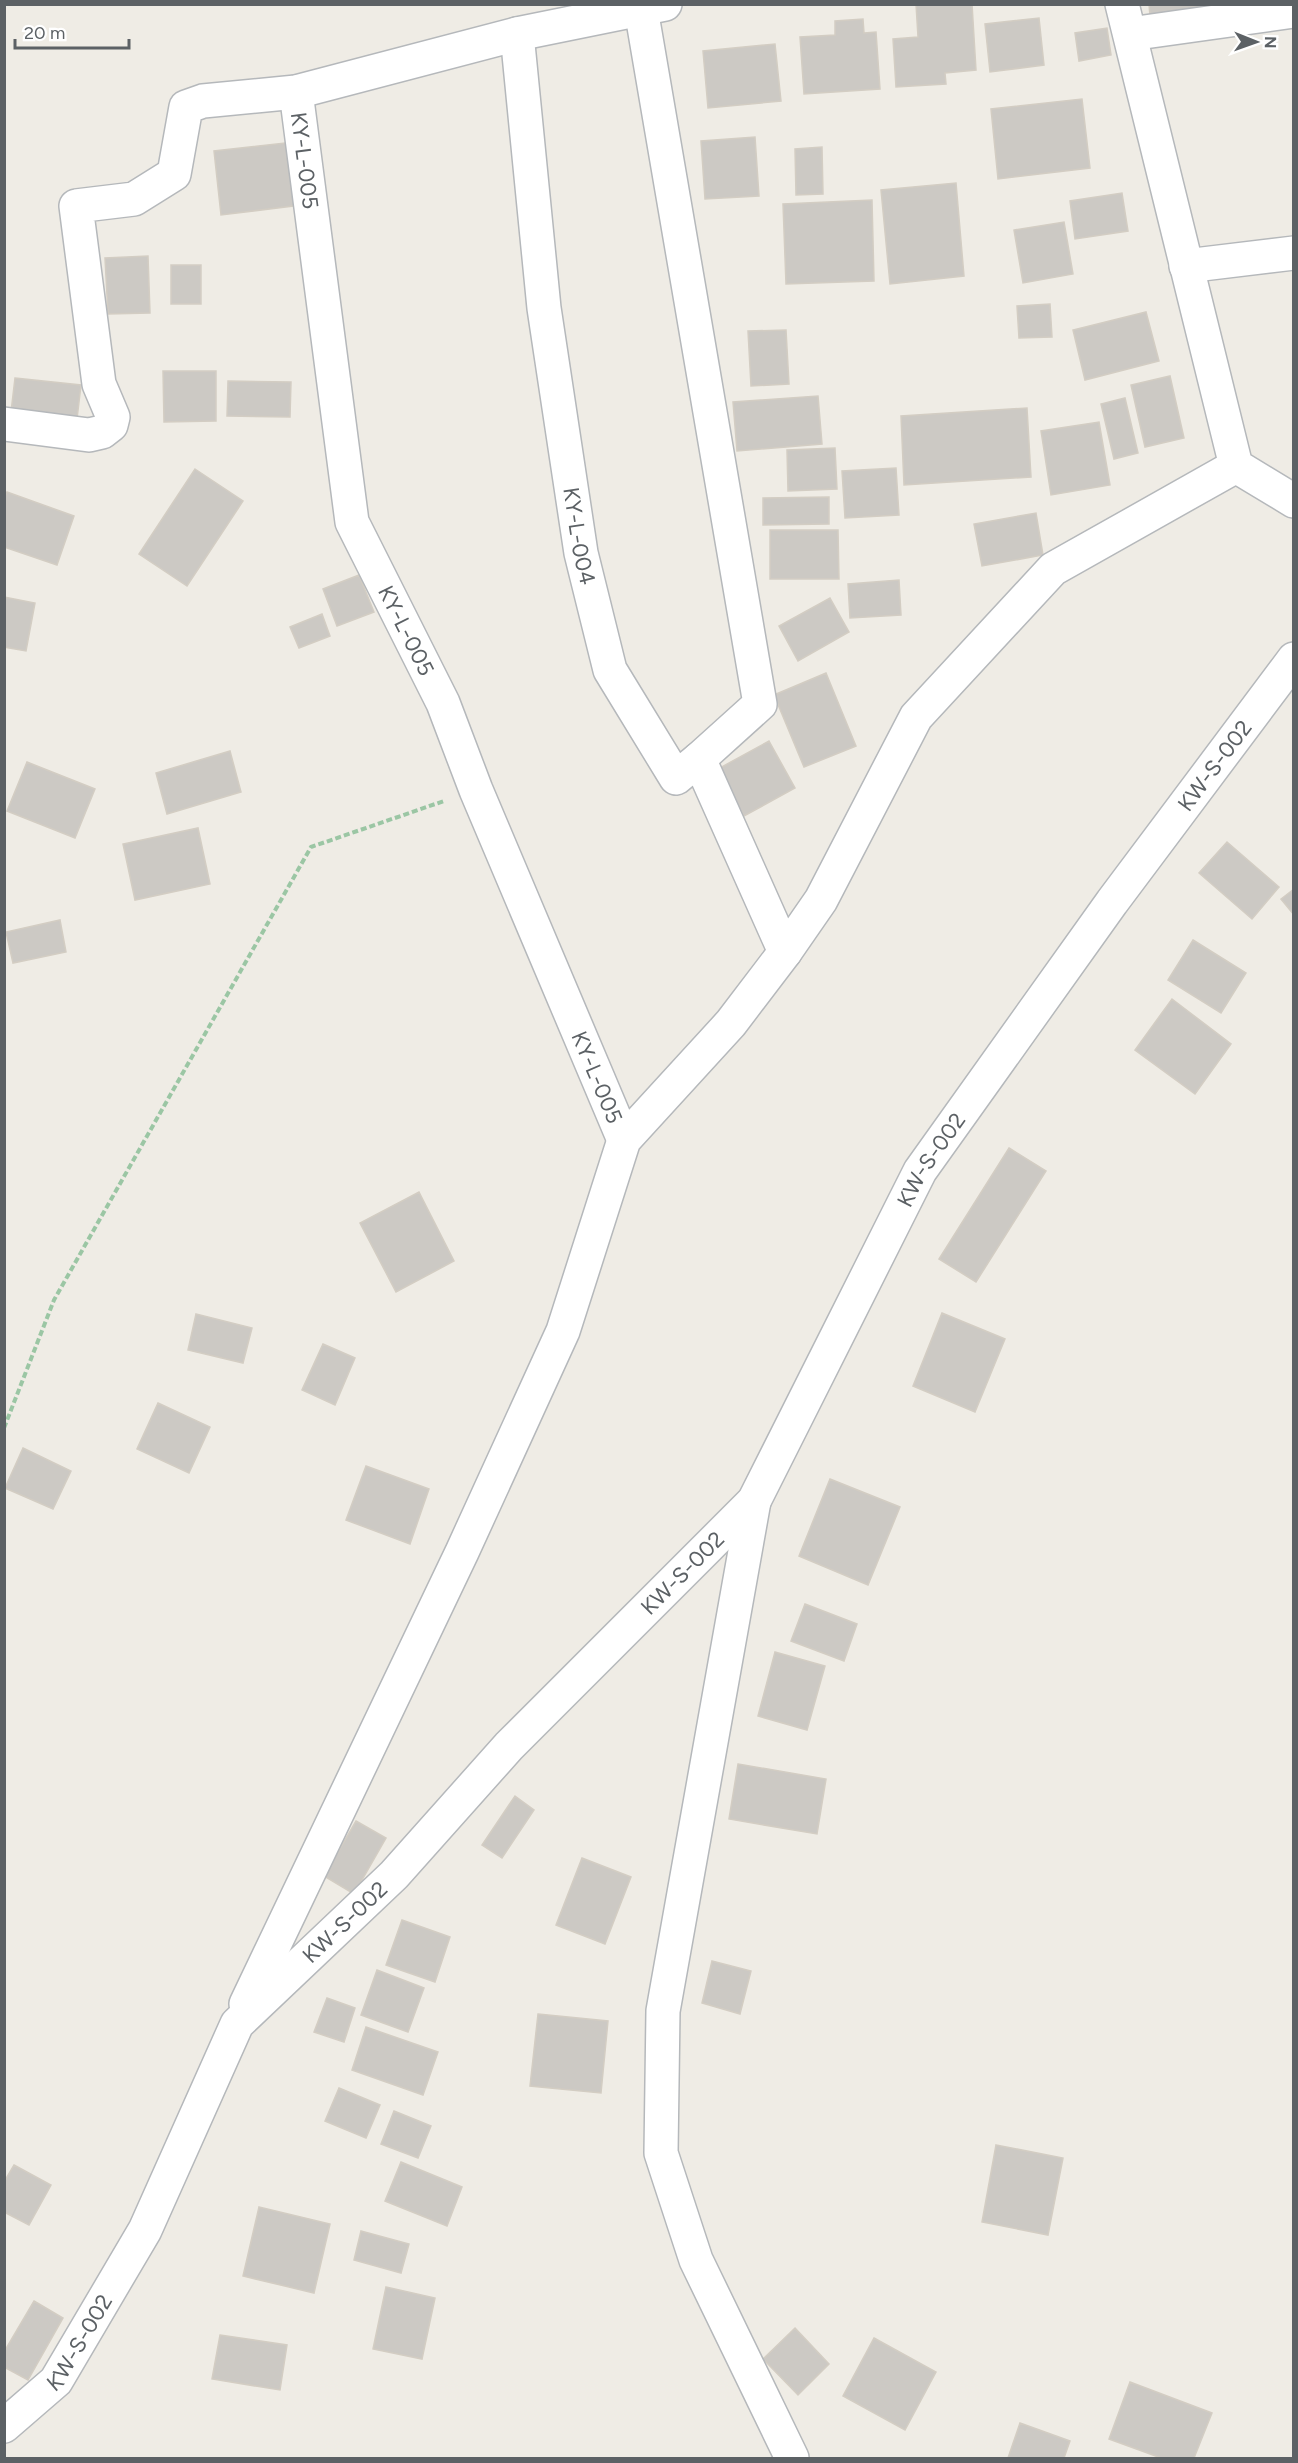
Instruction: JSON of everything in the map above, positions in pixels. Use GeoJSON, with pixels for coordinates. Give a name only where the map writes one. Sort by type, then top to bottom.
{"type":"FeatureCollection","features":[{"type":"Feature","properties":{"kind":"street"},"geometry":{"type":"LineString","coordinates":[[4,424],[89,435],[102,432],[111,425],[113,417],[99,384],[76,206],[134,199],[174,174],[186,107],[202,101],[296,92],[517,34],[653,7],[760,704],[699,759],[785,952]]}},
{"type":"Feature","properties":{"kind":"street"},"geometry":{"type":"LineString","coordinates":[[1293,10],[1126,20],[1236,466],[1293,501]]}},
{"type":"Feature","properties":{"kind":"street","name":"KY-L-004"},"geometry":{"type":"LineString","coordinates":[[517,34],[544,308],[581,553],[610,670],[676,778],[699,759]]}},
{"type":"Feature","properties":{"kind":"street","name":"KY-L-005"},"geometry":{"type":"LineString","coordinates":[[296,92],[352,522],[443,703],[476,790],[624,1140]]}},
{"type":"Feature","properties":{"kind":"street"},"geometry":{"type":"LineString","coordinates":[[1186,266],[1293,253]]}},
{"type":"Feature","properties":{"kind":"street"},"geometry":{"type":"LineString","coordinates":[[237,2024],[462,1552],[563,1331],[624,1140],[731,1023],[821,900],[916,717],[1053,569],[1236,466]]}},
{"type":"Feature","properties":{"kind":"street","name":"KW-S-002"},"geometry":{"type":"LineString","coordinates":[[4,2426],[56,2381],[145,2230],[237,2024],[394,1875],[508,1746],[754,1501],[920,1171],[1112,902],[1293,659]]}},
{"type":"Feature","properties":{"kind":"street"},"geometry":{"type":"LineString","coordinates":[[754,1501],[663,2011],[661,2153],[696,2260],[792,2458]]}},
{"type":"Feature","properties":{"kind":"path"},"geometry":{"type":"LineString","coordinates":[[4,1428],[54,1300],[311,847],[476,790]]}},
{"type":"Feature","properties":{"kind":"building"},"geometry":{"type":"Polygon","coordinates":[[[916,4],[972,4],[976,70],[945,73],[946,84],[896,87],[893,39],[918,37],[916,4]]]}},
{"type":"Feature","properties":{"kind":"building"},"geometry":{"type":"Polygon","coordinates":[[[1149,4],[1219,4],[1220,7],[1150,16],[1149,4]]]}},
{"type":"Feature","properties":{"kind":"building"},"geometry":{"type":"Polygon","coordinates":[[[1039,18],[1044,65],[990,72],[985,24],[1039,18]]]}},
{"type":"Feature","properties":{"kind":"building"},"geometry":{"type":"Polygon","coordinates":[[[863,19],[864,33],[876,32],[880,89],[804,94],[800,37],[835,35],[835,21],[863,19]]]}},
{"type":"Feature","properties":{"kind":"building"},"geometry":{"type":"Polygon","coordinates":[[[1107,28],[1111,55],[1079,61],[1075,33],[1107,28]]]}},
{"type":"Feature","properties":{"kind":"building"},"geometry":{"type":"Polygon","coordinates":[[[775,44],[781,101],[708,108],[703,51],[775,44]]]}},
{"type":"Feature","properties":{"kind":"building"},"geometry":{"type":"Polygon","coordinates":[[[1082,99],[1090,168],[998,179],[991,109],[1082,99]]]}},
{"type":"Feature","properties":{"kind":"building"},"geometry":{"type":"Polygon","coordinates":[[[755,137],[759,196],[705,199],[701,141],[755,137]]]}},
{"type":"Feature","properties":{"kind":"building"},"geometry":{"type":"Polygon","coordinates":[[[294,142],[301,205],[221,215],[214,151],[294,142]]]}},
{"type":"Feature","properties":{"kind":"building"},"geometry":{"type":"Polygon","coordinates":[[[822,147],[823,194],[796,195],[795,149],[822,147]]]}},
{"type":"Feature","properties":{"kind":"building"},"geometry":{"type":"Polygon","coordinates":[[[956,183],[964,276],[890,284],[881,190],[956,183]]]}},
{"type":"Feature","properties":{"kind":"building"},"geometry":{"type":"Polygon","coordinates":[[[1122,193],[1128,231],[1075,239],[1070,201],[1122,193]]]}},
{"type":"Feature","properties":{"kind":"building"},"geometry":{"type":"Polygon","coordinates":[[[872,200],[874,281],[786,284],[783,204],[872,200]]]}},
{"type":"Feature","properties":{"kind":"building"},"geometry":{"type":"Polygon","coordinates":[[[1064,222],[1073,274],[1023,283],[1014,230],[1064,222]]]}},
{"type":"Feature","properties":{"kind":"building"},"geometry":{"type":"Polygon","coordinates":[[[148,256],[150,313],[108,314],[105,258],[148,256]]]}},
{"type":"Feature","properties":{"kind":"building"},"geometry":{"type":"Polygon","coordinates":[[[171,265],[201,265],[201,304],[171,304],[171,265]]]}},
{"type":"Feature","properties":{"kind":"building"},"geometry":{"type":"Polygon","coordinates":[[[1050,304],[1052,337],[1019,338],[1017,306],[1050,304]]]}},
{"type":"Feature","properties":{"kind":"building"},"geometry":{"type":"Polygon","coordinates":[[[1146,312],[1159,361],[1085,380],[1073,330],[1146,312]]]}},
{"type":"Feature","properties":{"kind":"building"},"geometry":{"type":"Polygon","coordinates":[[[786,330],[789,384],[751,386],[748,331],[786,330]]]}},
{"type":"Feature","properties":{"kind":"building"},"geometry":{"type":"Polygon","coordinates":[[[163,371],[216,371],[216,421],[164,422],[163,371]]]}},
{"type":"Feature","properties":{"kind":"building"},"geometry":{"type":"Polygon","coordinates":[[[1170,376],[1184,438],[1145,447],[1131,385],[1170,376]]]}},
{"type":"Feature","properties":{"kind":"building"},"geometry":{"type":"Polygon","coordinates":[[[15,378],[81,385],[77,419],[11,412],[15,378]]]}},
{"type":"Feature","properties":{"kind":"building"},"geometry":{"type":"Polygon","coordinates":[[[228,381],[291,382],[290,417],[227,416],[228,381]]]}},
{"type":"Feature","properties":{"kind":"building"},"geometry":{"type":"Polygon","coordinates":[[[818,396],[822,444],[737,451],[733,402],[818,396]]]}},
{"type":"Feature","properties":{"kind":"building"},"geometry":{"type":"Polygon","coordinates":[[[1125,398],[1138,453],[1114,459],[1101,404],[1125,398]]]}},
{"type":"Feature","properties":{"kind":"building"},"geometry":{"type":"Polygon","coordinates":[[[1027,408],[1031,477],[904,485],[901,416],[1027,408]]]}},
{"type":"Feature","properties":{"kind":"building"},"geometry":{"type":"Polygon","coordinates":[[[1099,422],[1110,485],[1051,495],[1041,431],[1099,422]]]}},
{"type":"Feature","properties":{"kind":"building"},"geometry":{"type":"Polygon","coordinates":[[[835,448],[837,489],[788,491],[787,450],[835,448]]]}},
{"type":"Feature","properties":{"kind":"building"},"geometry":{"type":"Polygon","coordinates":[[[896,468],[899,515],[845,518],[842,471],[896,468]]]}},
{"type":"Feature","properties":{"kind":"building"},"geometry":{"type":"Polygon","coordinates":[[[195,469],[243,501],[187,586],[139,554],[195,469]]]}},
{"type":"Feature","properties":{"kind":"building"},"geometry":{"type":"Polygon","coordinates":[[[7,492],[74,516],[57,565],[4,547],[4,499],[7,492]]]}},
{"type":"Feature","properties":{"kind":"building"},"geometry":{"type":"Polygon","coordinates":[[[829,497],[829,524],[763,525],[763,498],[829,497]]]}},
{"type":"Feature","properties":{"kind":"building"},"geometry":{"type":"Polygon","coordinates":[[[1036,513],[1043,555],[982,566],[974,524],[1036,513]]]}},
{"type":"Feature","properties":{"kind":"building"},"geometry":{"type":"Polygon","coordinates":[[[770,530],[838,530],[839,579],[770,579],[770,530]]]}},
{"type":"Feature","properties":{"kind":"building"},"geometry":{"type":"Polygon","coordinates":[[[359,575],[374,612],[337,626],[323,589],[359,575]]]}},
{"type":"Feature","properties":{"kind":"building"},"geometry":{"type":"Polygon","coordinates":[[[899,580],[901,615],[850,618],[848,584],[899,580]]]}},
{"type":"Feature","properties":{"kind":"building"},"geometry":{"type":"Polygon","coordinates":[[[4,597],[35,603],[26,651],[4,647],[4,597]]]}},
{"type":"Feature","properties":{"kind":"building"},"geometry":{"type":"Polygon","coordinates":[[[830,598],[849,632],[798,661],[779,626],[830,598]]]}},
{"type":"Feature","properties":{"kind":"building"},"geometry":{"type":"Polygon","coordinates":[[[322,614],[330,636],[299,648],[290,627],[322,614]]]}},
{"type":"Feature","properties":{"kind":"building"},"geometry":{"type":"Polygon","coordinates":[[[826,673],[856,746],[804,767],[774,695],[826,673]]]}},
{"type":"Feature","properties":{"kind":"building"},"geometry":{"type":"Polygon","coordinates":[[[769,741],[795,788],[744,816],[718,769],[769,741]]]}},
{"type":"Feature","properties":{"kind":"building"},"geometry":{"type":"Polygon","coordinates":[[[230,751],[241,792],[167,814],[156,773],[230,751]]]}},
{"type":"Feature","properties":{"kind":"building"},"geometry":{"type":"Polygon","coordinates":[[[27,762],[95,789],[75,838],[7,811],[27,762]]]}},
{"type":"Feature","properties":{"kind":"building"},"geometry":{"type":"Polygon","coordinates":[[[198,828],[210,884],[135,900],[123,844],[198,828]]]}},
{"type":"Feature","properties":{"kind":"building"},"geometry":{"type":"Polygon","coordinates":[[[1227,842],[1279,887],[1252,919],[1199,873],[1227,842]]]}},
{"type":"Feature","properties":{"kind":"building"},"geometry":{"type":"Polygon","coordinates":[[[1294,889],[1294,915],[1281,899],[1294,889]]]}},
{"type":"Feature","properties":{"kind":"building"},"geometry":{"type":"Polygon","coordinates":[[[60,920],[66,952],[13,963],[6,932],[60,920]]]}},
{"type":"Feature","properties":{"kind":"building"},"geometry":{"type":"Polygon","coordinates":[[[1193,940],[1246,973],[1221,1013],[1168,980],[1193,940]]]}},
{"type":"Feature","properties":{"kind":"building"},"geometry":{"type":"Polygon","coordinates":[[[1172,999],[1231,1044],[1195,1094],[1135,1050],[1172,999]]]}},
{"type":"Feature","properties":{"kind":"building"},"geometry":{"type":"Polygon","coordinates":[[[1009,1148],[1046,1171],[976,1282],[939,1259],[1009,1148]]]}},
{"type":"Feature","properties":{"kind":"building"},"geometry":{"type":"Polygon","coordinates":[[[419,1192],[454,1261],[396,1292],[360,1223],[419,1192]]]}},
{"type":"Feature","properties":{"kind":"building"},"geometry":{"type":"Polygon","coordinates":[[[942,1313],[1005,1339],[975,1412],[913,1386],[942,1313]]]}},
{"type":"Feature","properties":{"kind":"building"},"geometry":{"type":"Polygon","coordinates":[[[196,1314],[252,1328],[243,1363],[188,1350],[196,1314]]]}},
{"type":"Feature","properties":{"kind":"building"},"geometry":{"type":"Polygon","coordinates":[[[323,1344],[355,1358],[335,1405],[302,1390],[323,1344]]]}},
{"type":"Feature","properties":{"kind":"building"},"geometry":{"type":"Polygon","coordinates":[[[158,1403],[210,1427],[189,1473],[137,1449],[158,1403]]]}},
{"type":"Feature","properties":{"kind":"building"},"geometry":{"type":"Polygon","coordinates":[[[23,1448],[71,1471],[53,1509],[5,1488],[23,1448]]]}},
{"type":"Feature","properties":{"kind":"building"},"geometry":{"type":"Polygon","coordinates":[[[366,1466],[429,1489],[410,1544],[346,1520],[366,1466]]]}},
{"type":"Feature","properties":{"kind":"building"},"geometry":{"type":"Polygon","coordinates":[[[830,1479],[900,1507],[868,1585],[799,1556],[830,1479]]]}},
{"type":"Feature","properties":{"kind":"building"},"geometry":{"type":"Polygon","coordinates":[[[805,1604],[857,1624],[844,1661],[791,1641],[805,1604]]]}},
{"type":"Feature","properties":{"kind":"building"},"geometry":{"type":"Polygon","coordinates":[[[775,1652],[825,1666],[807,1730],[758,1716],[775,1652]]]}},
{"type":"Feature","properties":{"kind":"building"},"geometry":{"type":"Polygon","coordinates":[[[738,1764],[826,1779],[817,1834],[729,1819],[738,1764]]]}},
{"type":"Feature","properties":{"kind":"building"},"geometry":{"type":"Polygon","coordinates":[[[515,1796],[534,1810],[502,1858],[482,1845],[515,1796]]]}},
{"type":"Feature","properties":{"kind":"building"},"geometry":{"type":"Polygon","coordinates":[[[356,1821],[386,1838],[354,1894],[324,1876],[356,1821]]]}},
{"type":"Feature","properties":{"kind":"building"},"geometry":{"type":"Polygon","coordinates":[[[582,1858],[631,1877],[605,1944],[556,1925],[582,1858]]]}},
{"type":"Feature","properties":{"kind":"building"},"geometry":{"type":"Polygon","coordinates":[[[402,1920],[450,1937],[435,1982],[386,1965],[402,1920]]]}},
{"type":"Feature","properties":{"kind":"building"},"geometry":{"type":"Polygon","coordinates":[[[712,1961],[751,1971],[740,2014],[702,2003],[712,1961]]]}},
{"type":"Feature","properties":{"kind":"building"},"geometry":{"type":"Polygon","coordinates":[[[377,1970],[424,1988],[408,2032],[361,2015],[377,1970]]]}},
{"type":"Feature","properties":{"kind":"building"},"geometry":{"type":"Polygon","coordinates":[[[327,1998],[355,2008],[344,2042],[314,2032],[327,1998]]]}},
{"type":"Feature","properties":{"kind":"building"},"geometry":{"type":"Polygon","coordinates":[[[538,2014],[608,2021],[601,2093],[530,2086],[538,2014]]]}},
{"type":"Feature","properties":{"kind":"building"},"geometry":{"type":"Polygon","coordinates":[[[366,2027],[438,2052],[423,2095],[352,2070],[366,2027]]]}},
{"type":"Feature","properties":{"kind":"building"},"geometry":{"type":"Polygon","coordinates":[[[339,2088],[380,2105],[366,2138],[325,2121],[339,2088]]]}},
{"type":"Feature","properties":{"kind":"building"},"geometry":{"type":"Polygon","coordinates":[[[394,2111],[431,2126],[418,2158],[381,2144],[394,2111]]]}},
{"type":"Feature","properties":{"kind":"building"},"geometry":{"type":"Polygon","coordinates":[[[996,2145],[1063,2158],[1048,2235],[982,2222],[996,2145]]]}},
{"type":"Feature","properties":{"kind":"building"},"geometry":{"type":"Polygon","coordinates":[[[401,2162],[462,2187],[447,2226],[385,2201],[401,2162]]]}},
{"type":"Feature","properties":{"kind":"building"},"geometry":{"type":"Polygon","coordinates":[[[14,2165],[51,2185],[29,2225],[4,2212],[4,2182],[14,2165]]]}},
{"type":"Feature","properties":{"kind":"building"},"geometry":{"type":"Polygon","coordinates":[[[259,2207],[330,2224],[314,2293],[243,2276],[259,2207]]]}},
{"type":"Feature","properties":{"kind":"building"},"geometry":{"type":"Polygon","coordinates":[[[361,2231],[409,2244],[401,2273],[354,2260],[361,2231]]]}},
{"type":"Feature","properties":{"kind":"building"},"geometry":{"type":"Polygon","coordinates":[[[386,2287],[435,2298],[422,2359],[373,2349],[386,2287]]]}},
{"type":"Feature","properties":{"kind":"building"},"geometry":{"type":"Polygon","coordinates":[[[34,2301],[63,2318],[28,2380],[4,2367],[4,2352],[34,2301]]]}},
{"type":"Feature","properties":{"kind":"building"},"geometry":{"type":"Polygon","coordinates":[[[795,2328],[829,2364],[798,2395],[763,2359],[795,2328]]]}},
{"type":"Feature","properties":{"kind":"building"},"geometry":{"type":"Polygon","coordinates":[[[220,2335],[287,2345],[280,2390],[212,2379],[220,2335]]]}},
{"type":"Feature","properties":{"kind":"building"},"geometry":{"type":"Polygon","coordinates":[[[874,2338],[936,2372],[905,2430],[843,2396],[874,2338]]]}},
{"type":"Feature","properties":{"kind":"building"},"geometry":{"type":"Polygon","coordinates":[[[1130,2382],[1212,2413],[1194,2458],[1161,2458],[1109,2439],[1130,2382]]]}},
{"type":"Feature","properties":{"kind":"building"},"geometry":{"type":"Polygon","coordinates":[[[1020,2423],[1070,2441],[1064,2458],[1008,2458],[1020,2423]]]}}]}
